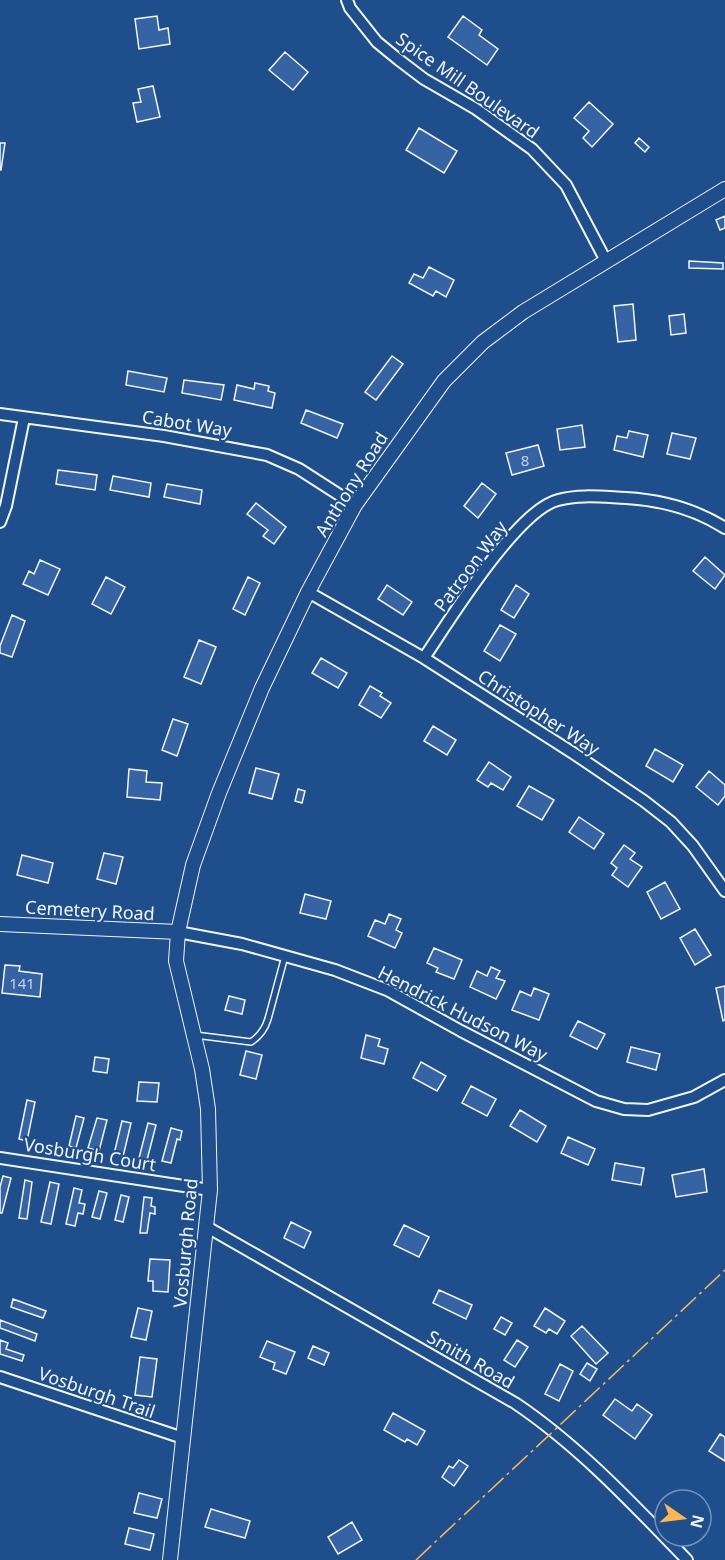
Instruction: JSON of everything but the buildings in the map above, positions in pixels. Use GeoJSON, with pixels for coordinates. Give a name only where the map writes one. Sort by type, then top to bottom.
{"type":"FeatureCollection","features":[{"type":"Feature","properties":{"kind":"street","name":"Spice Mill Boulevard"},"geometry":{"type":"LineString","coordinates":[[348,0],[350,8],[378,42],[399,60],[424,79],[476,109],[532,149],[566,185],[606,261]]}},
{"type":"Feature","properties":{"kind":"street","name":"Anthony Road"},"geometry":{"type":"LineString","coordinates":[[178,932],[194,865],[219,793],[262,688],[308,592],[355,505],[444,381],[475,350],[523,312],[725,189]]}},
{"type":"Feature","properties":{"kind":"street","name":"Cabot Way"},"geometry":{"type":"LineString","coordinates":[[0,414],[165,436],[267,455],[299,469],[355,505]]}},
{"type":"Feature","properties":{"kind":"street"},"geometry":{"type":"LineString","coordinates":[[0,522],[6,506],[24,418]]}},
{"type":"Feature","properties":{"kind":"street","name":"Patroon Way"},"geometry":{"type":"LineString","coordinates":[[424,658],[509,537],[544,505],[585,495],[635,498],[682,507],[725,528]]}},
{"type":"Feature","properties":{"kind":"street","name":"Christopher Way"},"geometry":{"type":"LineString","coordinates":[[308,592],[424,658],[573,753],[671,822],[693,846],[725,891]]}},
{"type":"Feature","properties":{"kind":"street","name":"Cemetery Road"},"geometry":{"type":"LineString","coordinates":[[0,924],[178,932]]}},
{"type":"Feature","properties":{"kind":"street","name":"Hendrick Hudson Way"},"geometry":{"type":"LineString","coordinates":[[178,932],[242,944],[335,970],[387,990],[596,1101],[624,1108],[648,1110],[694,1097],[725,1080]]}},
{"type":"Feature","properties":{"kind":"street","name":"Vosburgh Road"},"geometry":{"type":"LineString","coordinates":[[170,1560],[210,1190],[208,1109],[202,1069],[176,961],[178,932]]}},
{"type":"Feature","properties":{"kind":"street","name":"Vosburgh Court"},"geometry":{"type":"LineString","coordinates":[[0,1158],[210,1190]]}},
{"type":"Feature","properties":{"kind":"street","name":"Smith Road"},"geometry":{"type":"LineString","coordinates":[[207,1227],[515,1403],[547,1425],[630,1501],[687,1560]]}},
{"type":"Feature","properties":{"kind":"street","name":"Vosburgh Trail"},"geometry":{"type":"LineString","coordinates":[[0,1377],[183,1438]]}},
{"type":"Feature","properties":{"kind":"lane"},"geometry":{"type":"LineString","coordinates":[[194,1034],[251,1042],[258,1038],[265,1028],[285,956]]}},
{"type":"Feature","properties":{"kind":"power"},"geometry":{"type":"LineString","coordinates":[[416,1560],[725,1270]]}}]}
